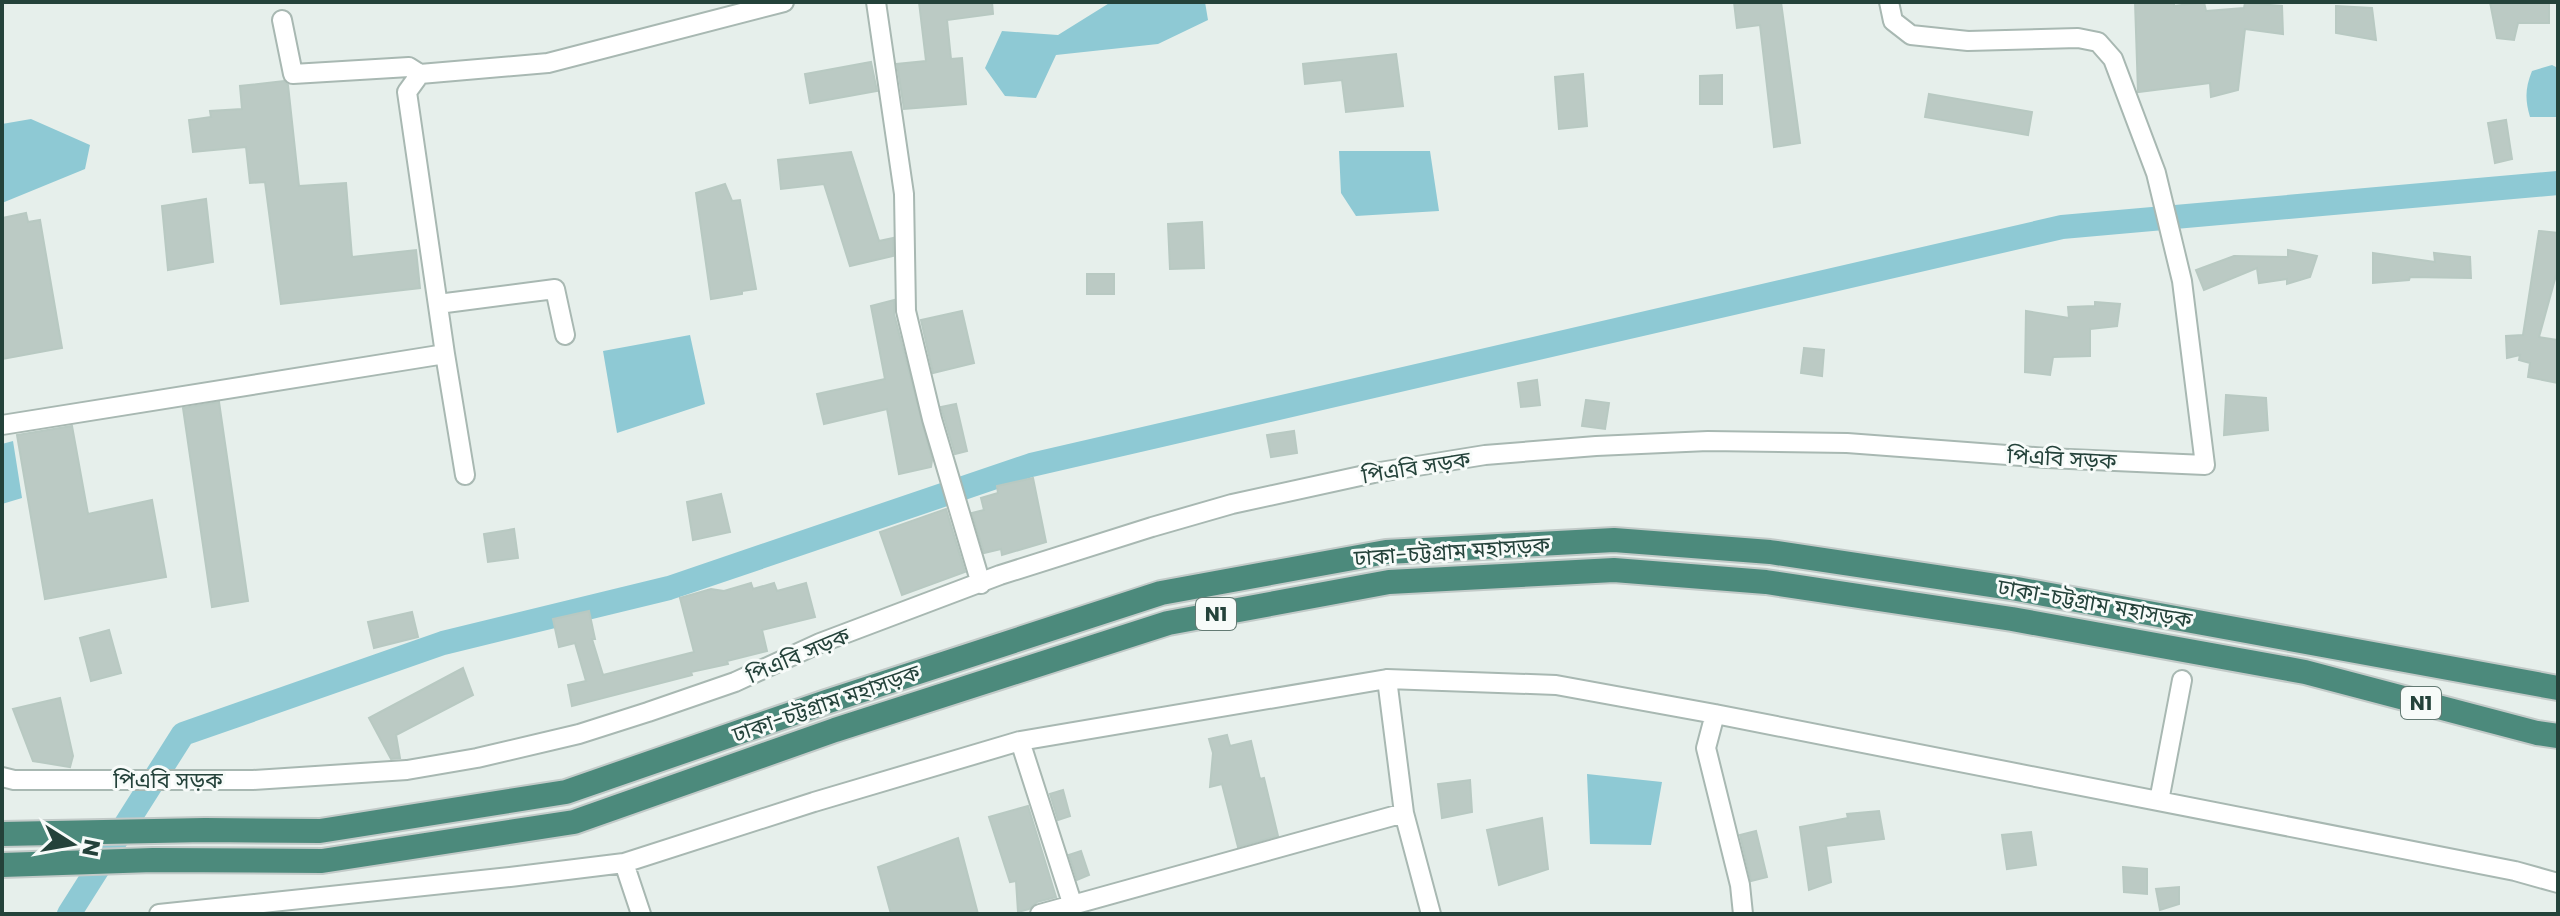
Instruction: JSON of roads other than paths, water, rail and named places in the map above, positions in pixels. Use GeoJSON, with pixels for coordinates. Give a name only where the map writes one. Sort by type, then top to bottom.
{"type":"FeatureCollection","features":[{"type":"Feature","properties":{"kind":"highway","name":"ঢাকা-চট্টগ্রাম মহাসড়ক"},"geometry":{"type":"LineString","coordinates":[[2,834],[320,831],[566,792],[826,702],[1161,593],[1386,552],[1614,540],[1770,552],[2017,589],[2552,687]]}},
{"type":"Feature","properties":{"kind":"highway","name":"ঢাকা-চট্টগ্রাম মহাসড়ক"},"geometry":{"type":"LineString","coordinates":[[2,865],[153,860],[322,861],[574,822],[835,730],[1168,623],[1389,582],[1434,579],[1614,570],[1766,582],[2012,619],[2305,672],[2548,734]]}},
{"type":"Feature","properties":{"kind":"street"},"geometry":{"type":"LineString","coordinates":[[282,20],[293,74],[409,67],[420,74],[548,63],[783,2]]}},
{"type":"Feature","properties":{"kind":"street"},"geometry":{"type":"LineString","coordinates":[[876,2],[904,194],[906,311],[932,419],[981,584]]}},
{"type":"Feature","properties":{"kind":"street","name":"পিএবি সড়ক"},"geometry":{"type":"LineString","coordinates":[[2,777],[14,780],[253,780],[407,770],[477,758],[579,734],[735,682],[820,643],[981,584],[1152,527],[1232,504],[1374,473],[1485,455],[1596,446],[1739,441],[1847,443],[2047,458],[2205,465],[2182,281],[2156,173],[2113,59],[2098,42],[2078,38],[1968,41],[1911,35],[1893,21],[1889,2]]}},
{"type":"Feature","properties":{"kind":"street"},"geometry":{"type":"LineString","coordinates":[[420,74],[407,92],[465,475]]}},
{"type":"Feature","properties":{"kind":"street"},"geometry":{"type":"LineString","coordinates":[[438,304],[555,289],[565,335]]}},
{"type":"Feature","properties":{"kind":"street"},"geometry":{"type":"LineString","coordinates":[[2,425],[445,354]]}},
{"type":"Feature","properties":{"kind":"street"},"geometry":{"type":"LineString","coordinates":[[1387,679],[1404,813],[1431,914]]}},
{"type":"Feature","properties":{"kind":"street"},"geometry":{"type":"LineString","coordinates":[[159,914],[624,863],[1020,741],[1387,679],[1556,685],[2515,871],[2558,883]]}},
{"type":"Feature","properties":{"kind":"street"},"geometry":{"type":"LineString","coordinates":[[2159,801],[2182,680]]}},
{"type":"Feature","properties":{"kind":"street"},"geometry":{"type":"LineString","coordinates":[[1715,714],[1706,748],[1740,885],[1743,914]]}},
{"type":"Feature","properties":{"kind":"street"},"geometry":{"type":"LineString","coordinates":[[1020,741],[1073,906]]}},
{"type":"Feature","properties":{"kind":"street"},"geometry":{"type":"LineString","coordinates":[[1040,914],[1404,813]]}},
{"type":"Feature","properties":{"kind":"street"},"geometry":{"type":"LineString","coordinates":[[624,863],[641,914]]}},
{"type":"Feature","properties":{"kind":"water"},"geometry":{"type":"Polygon","coordinates":[[[1111,2],[1205,2],[1208,20],[1158,44],[1056,55],[1036,98],[1005,96],[985,68],[1002,31],[1058,35],[1111,2]]]}},
{"type":"Feature","properties":{"kind":"water"},"geometry":{"type":"Polygon","coordinates":[[[2552,65],[2558,68],[2558,117],[2530,117],[2526,94],[2532,71],[2552,65]]]}},
{"type":"Feature","properties":{"kind":"water"},"geometry":{"type":"Polygon","coordinates":[[[31,119],[90,145],[85,169],[2,203],[2,124],[31,119]]]}},
{"type":"Feature","properties":{"kind":"water"},"geometry":{"type":"Polygon","coordinates":[[[1339,151],[1430,151],[1439,211],[1356,216],[1341,193],[1339,151]]]}},
{"type":"Feature","properties":{"kind":"water"},"geometry":{"type":"Polygon","coordinates":[[[690,335],[705,404],[617,433],[603,351],[690,335]]]}},
{"type":"Feature","properties":{"kind":"water"},"geometry":{"type":"Polygon","coordinates":[[[13,441],[22,498],[2,504],[2,444],[13,441]]]}},
{"type":"Feature","properties":{"kind":"water"},"geometry":{"type":"Polygon","coordinates":[[[1587,774],[1662,782],[1651,845],[1590,844],[1587,774]]]}},
{"type":"Feature","properties":{"kind":"waterway"},"geometry":{"type":"LineString","coordinates":[[69,914],[183,734],[443,643],[669,588],[1031,465],[2062,227],[2558,183]]}}]}
